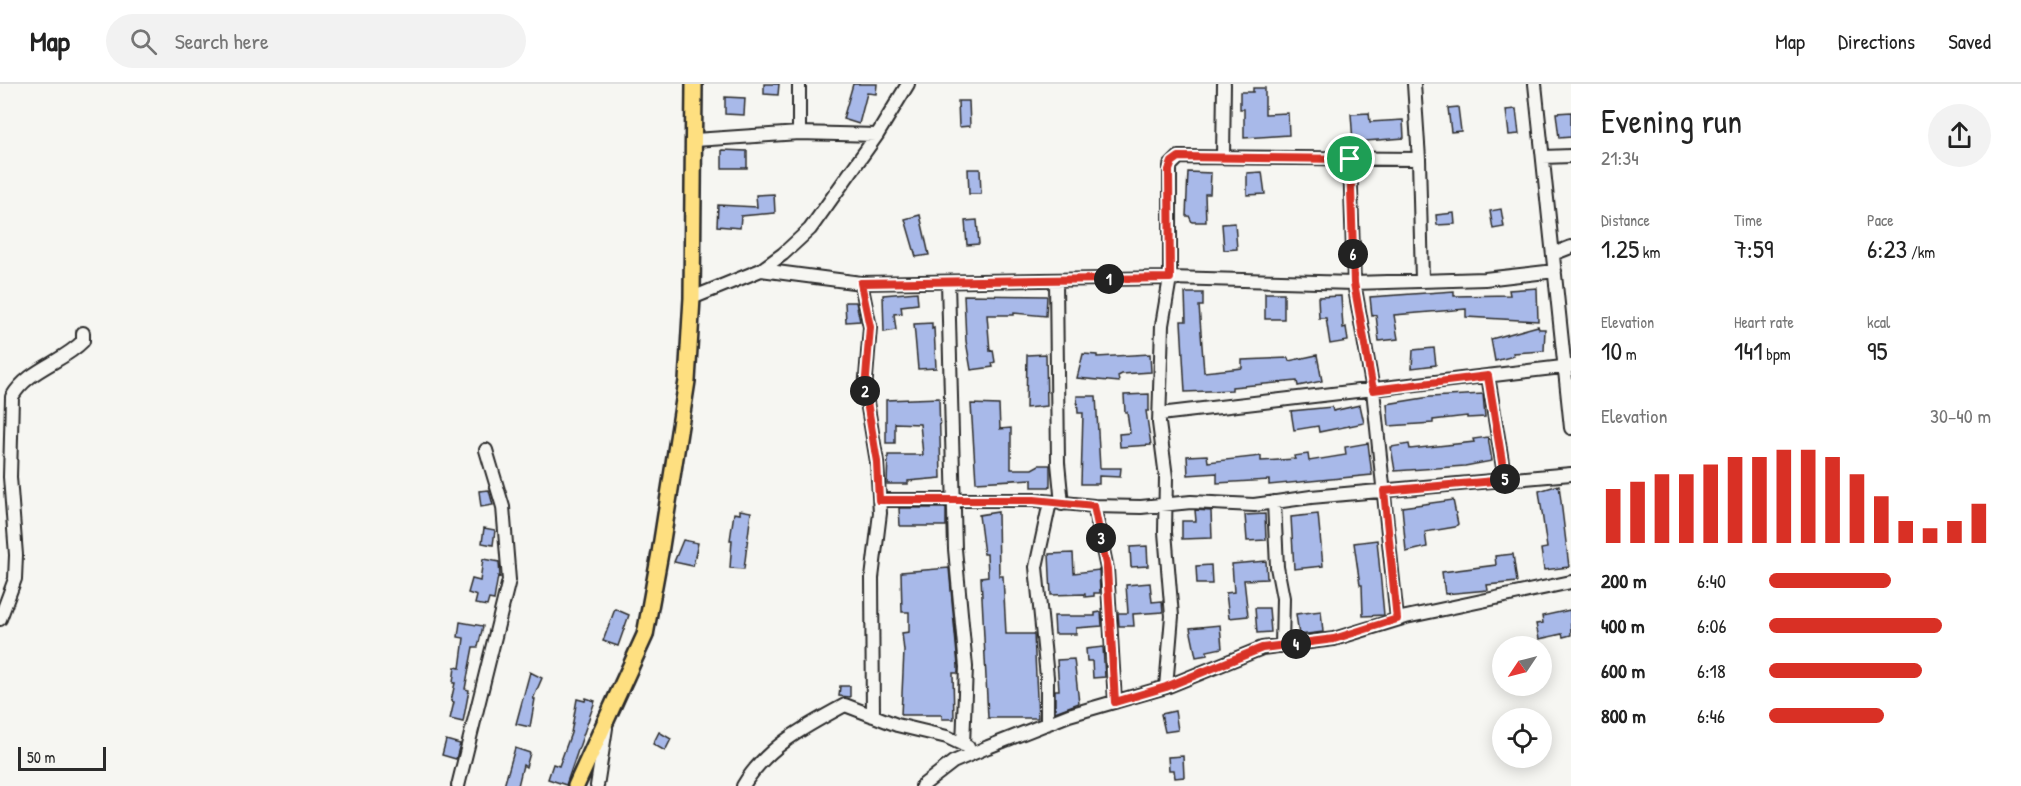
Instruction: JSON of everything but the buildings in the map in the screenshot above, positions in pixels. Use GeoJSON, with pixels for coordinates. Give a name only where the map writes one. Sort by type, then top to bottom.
{"type":"FeatureCollection","features":[{"type":"Feature","properties":{"kind":"main road"},"geometry":{"type":"LineString","coordinates":[[576,786],[645,635],[650,614],[687,381],[692,298],[694,84]]}},
{"type":"Feature","properties":{"kind":"street"},"geometry":{"type":"LineString","coordinates":[[799,84],[799,133]]}},
{"type":"Feature","properties":{"kind":"street"},"geometry":{"type":"LineString","coordinates":[[692,298],[761,270],[810,229],[877,135],[908,84]]}},
{"type":"Feature","properties":{"kind":"street"},"geometry":{"type":"LineString","coordinates":[[1223,158],[1224,84]]}},
{"type":"Feature","properties":{"kind":"street"},"geometry":{"type":"LineString","coordinates":[[1414,84],[1419,159],[1422,280]]}},
{"type":"Feature","properties":{"kind":"street"},"geometry":{"type":"LineString","coordinates":[[1535,84],[1553,254],[1568,367],[1571,428]]}},
{"type":"Feature","properties":{"kind":"street"},"geometry":{"type":"LineString","coordinates":[[695,140],[799,133],[877,135]]}},
{"type":"Feature","properties":{"kind":"street"},"geometry":{"type":"LineString","coordinates":[[1543,157],[1571,156]]}},
{"type":"Feature","properties":{"kind":"street"},"geometry":{"type":"LineString","coordinates":[[1166,687],[1172,616],[1165,504],[1166,477],[1160,414],[1162,326],[1170,278],[1170,166],[1179,157],[1419,159]]}},
{"type":"Feature","properties":{"kind":"street"},"geometry":{"type":"LineString","coordinates":[[1350,159],[1354,283],[1373,390],[1397,619]]}},
{"type":"Feature","properties":{"kind":"street"},"geometry":{"type":"LineString","coordinates":[[1553,254],[1571,247]]}},
{"type":"Feature","properties":{"kind":"street"},"geometry":{"type":"LineString","coordinates":[[761,270],[861,283],[1170,278],[1354,283],[1485,279],[1555,271]]}},
{"type":"Feature","properties":{"kind":"street"},"geometry":{"type":"LineString","coordinates":[[1047,724],[1047,677],[1036,567],[1056,503],[1058,463],[1056,280]]}},
{"type":"Feature","properties":{"kind":"street"},"geometry":{"type":"LineString","coordinates":[[948,282],[955,549],[966,668],[963,745]]}},
{"type":"Feature","properties":{"kind":"street"},"geometry":{"type":"LineString","coordinates":[[861,283],[870,327],[865,390],[877,462],[880,513],[872,578],[873,716]]}},
{"type":"Feature","properties":{"kind":"street"},"geometry":{"type":"LineString","coordinates":[[0,619],[15,579],[16,555],[10,477],[12,397],[17,387],[30,376],[72,351],[83,341],[83,333]]}},
{"type":"Feature","properties":{"kind":"street"},"geometry":{"type":"LineString","coordinates":[[1160,414],[1568,367]]}},
{"type":"Feature","properties":{"kind":"street"},"geometry":{"type":"LineString","coordinates":[[1488,376],[1505,480]]}},
{"type":"Feature","properties":{"kind":"street"},"geometry":{"type":"LineString","coordinates":[[458,786],[510,580],[503,507],[486,450]]}},
{"type":"Feature","properties":{"kind":"street"},"geometry":{"type":"LineString","coordinates":[[879,500],[955,500],[1094,506],[1191,502],[1254,505],[1571,474]]}},
{"type":"Feature","properties":{"kind":"street"},"geometry":{"type":"LineString","coordinates":[[1274,502],[1277,567],[1283,598],[1282,646]]}},
{"type":"Feature","properties":{"kind":"street"},"geometry":{"type":"LineString","coordinates":[[1094,506],[1107,569],[1115,702]]}},
{"type":"Feature","properties":{"kind":"street"},"geometry":{"type":"LineString","coordinates":[[922,786],[953,762],[977,752],[1047,724],[1166,687],[1262,648],[1334,639],[1397,619],[1571,582]]}},
{"type":"Feature","properties":{"kind":"street"},"geometry":{"type":"LineString","coordinates":[[743,786],[754,767],[799,730],[845,705],[873,716],[947,737],[977,752]]}},
{"type":"Feature","properties":{"kind":"street"},"geometry":{"type":"LineString","coordinates":[[597,786],[608,715]]}},
{"type":"Feature","properties":{"kind":"route"},"geometry":{"type":"LineString","coordinates":[[1179,157],[1350,159],[1354,283],[1373,390],[1488,376],[1505,480],[1384,491],[1397,619],[1334,639],[1262,648],[1166,687],[1115,702],[1107,569],[1094,506],[1034,500],[879,500],[877,462],[865,390],[870,327],[861,283],[1170,278],[1169,170],[1175,159],[1179,157]]}}]}
